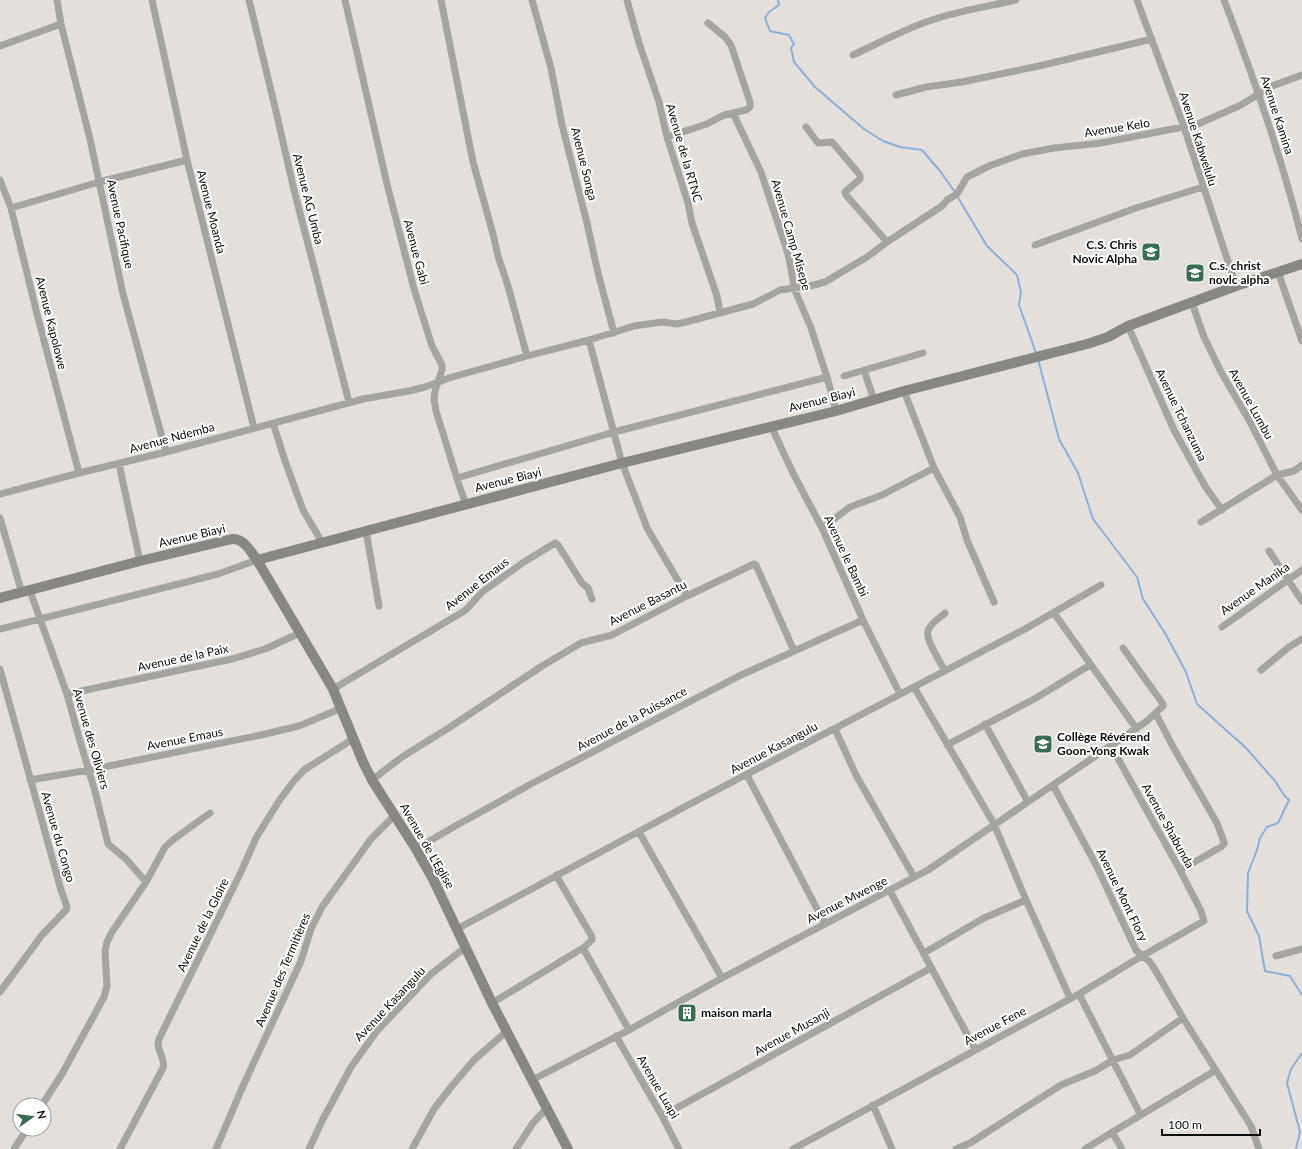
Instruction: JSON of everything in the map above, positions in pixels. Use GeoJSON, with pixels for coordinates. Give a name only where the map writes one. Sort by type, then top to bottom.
{"type":"FeatureCollection","features":[{"type":"Feature","properties":{"kind":"street","name":"Avenue Pacifique"},"geometry":{"type":"LineString","coordinates":[[57,0],[61,24],[83,110],[123,294],[166,452]]}},
{"type":"Feature","properties":{"kind":"street","name":"Avenue Moanda"},"geometry":{"type":"LineString","coordinates":[[152,0],[187,160],[254,428]]}},
{"type":"Feature","properties":{"kind":"street","name":"Avenue AG Umba"},"geometry":{"type":"LineString","coordinates":[[249,0],[294,190],[349,402]]}},
{"type":"Feature","properties":{"kind":"street","name":"Avenue Gabi"},"geometry":{"type":"LineString","coordinates":[[345,0],[387,184],[410,274],[432,346],[442,365],[434,399],[436,411],[456,478],[466,504]]}},
{"type":"Feature","properties":{"kind":"street"},"geometry":{"type":"LineString","coordinates":[[441,0],[473,162],[527,356]]}},
{"type":"Feature","properties":{"kind":"street","name":"Avenue Songa"},"geometry":{"type":"LineString","coordinates":[[532,0],[551,68],[562,125],[587,223],[598,274],[614,333]]}},
{"type":"Feature","properties":{"kind":"street","name":"Avenue de la RTNC"},"geometry":{"type":"LineString","coordinates":[[627,0],[639,43],[659,102],[667,138],[688,203],[692,223],[717,296],[720,312]]}},
{"type":"Feature","properties":{"kind":"street"},"geometry":{"type":"LineString","coordinates":[[853,55],[906,30],[936,19],[963,11],[1016,0]]}},
{"type":"Feature","properties":{"kind":"street","name":"Avenue Kabwelulu"},"geometry":{"type":"LineString","coordinates":[[1137,0],[1184,127],[1236,286]]}},
{"type":"Feature","properties":{"kind":"street","name":"Avenue Kamina"},"geometry":{"type":"LineString","coordinates":[[1224,0],[1259,95],[1291,194],[1302,239]]}},
{"type":"Feature","properties":{"kind":"street"},"geometry":{"type":"LineString","coordinates":[[667,138],[707,124],[724,115],[746,110],[750,107],[750,102],[731,44],[708,23]]}},
{"type":"Feature","properties":{"kind":"street"},"geometry":{"type":"LineString","coordinates":[[0,46],[61,24]]}},
{"type":"Feature","properties":{"kind":"street"},"geometry":{"type":"LineString","coordinates":[[896,95],[926,87],[962,82],[1039,66],[1152,39]]}},
{"type":"Feature","properties":{"kind":"street","name":"Avenue Kelo"},"geometry":{"type":"LineString","coordinates":[[614,333],[647,324],[662,322],[677,324],[686,322],[753,304],[775,291],[826,282],[867,257],[886,242],[942,206],[946,200],[957,194],[967,178],[989,166],[1022,154],[1054,148],[1101,143],[1198,124],[1226,112],[1259,95],[1272,86],[1302,75]]}},
{"type":"Feature","properties":{"kind":"street","name":"Avenue Camp Misepe"},"geometry":{"type":"LineString","coordinates":[[733,113],[761,172],[788,254],[794,288],[811,328],[836,411]]}},
{"type":"Feature","properties":{"kind":"street"},"geometry":{"type":"LineString","coordinates":[[806,127],[818,143],[832,142],[860,175],[860,179],[845,192],[886,242]]}},
{"type":"Feature","properties":{"kind":"street"},"geometry":{"type":"LineString","coordinates":[[11,208],[99,182],[187,160]]}},
{"type":"Feature","properties":{"kind":"street","name":"Avenue Kapolowe"},"geometry":{"type":"LineString","coordinates":[[0,180],[11,208],[79,473]]}},
{"type":"Feature","properties":{"kind":"street"},"geometry":{"type":"LineString","coordinates":[[1035,245],[1136,208],[1203,187]]}},
{"type":"Feature","properties":{"kind":"street","name":"Avenue Biayi"},"geometry":{"type":"LineString","coordinates":[[0,598],[140,561],[236,539],[245,544],[257,560],[622,463],[836,411],[904,391],[1087,344],[1108,337],[1128,326],[1236,286],[1302,264]]}},
{"type":"Feature","properties":{"kind":"street"},"geometry":{"type":"LineString","coordinates":[[1278,272],[1302,341]]}},
{"type":"Feature","properties":{"kind":"street","name":"Avenue Lumbu"},"geometry":{"type":"LineString","coordinates":[[1192,303],[1210,349],[1221,372],[1249,420],[1277,475],[1302,510]]}},
{"type":"Feature","properties":{"kind":"street","name":"Avenue Tchanzuma"},"geometry":{"type":"LineString","coordinates":[[1128,326],[1174,430],[1205,486],[1222,510]]}},
{"type":"Feature","properties":{"kind":"street","name":"Avenue Ndemba"},"geometry":{"type":"LineString","coordinates":[[0,494],[166,452],[363,398],[409,391],[452,377],[614,333]]}},
{"type":"Feature","properties":{"kind":"street"},"geometry":{"type":"LineString","coordinates":[[589,340],[622,463],[647,528],[687,596]]}},
{"type":"Feature","properties":{"kind":"street"},"geometry":{"type":"LineString","coordinates":[[844,376],[923,353]]}},
{"type":"Feature","properties":{"kind":"street"},"geometry":{"type":"LineString","coordinates":[[864,370],[874,400]]}},
{"type":"Feature","properties":{"kind":"street"},"geometry":{"type":"LineString","coordinates":[[456,478],[614,432],[827,378]]}},
{"type":"Feature","properties":{"kind":"street"},"geometry":{"type":"LineString","coordinates":[[904,391],[934,468],[960,517],[967,540],[994,602]]}},
{"type":"Feature","properties":{"kind":"street"},"geometry":{"type":"LineString","coordinates":[[273,423],[303,510],[322,542]]}},
{"type":"Feature","properties":{"kind":"street","name":"Avenue le Bambi"},"geometry":{"type":"LineString","coordinates":[[771,426],[808,503],[822,528],[863,620],[900,694]]}},
{"type":"Feature","properties":{"kind":"street"},"geometry":{"type":"LineString","coordinates":[[119,464],[140,561]]}},
{"type":"Feature","properties":{"kind":"street"},"geometry":{"type":"LineString","coordinates":[[1201,522],[1277,475],[1294,471],[1302,465]]}},
{"type":"Feature","properties":{"kind":"street"},"geometry":{"type":"LineString","coordinates":[[822,528],[850,507],[882,495],[934,468]]}},
{"type":"Feature","properties":{"kind":"street","name":"Avenue des Oliviers"},"geometry":{"type":"LineString","coordinates":[[0,518],[26,592],[40,618],[67,694],[108,844],[126,859],[146,882]]}},
{"type":"Feature","properties":{"kind":"street"},"geometry":{"type":"LineString","coordinates":[[366,531],[379,606]]}},
{"type":"Feature","properties":{"kind":"street","name":"Avenue Emaus"},"geometry":{"type":"LineString","coordinates":[[333,690],[466,610],[482,592],[524,562],[555,544],[558,545],[582,583],[588,588],[592,599]]}},
{"type":"Feature","properties":{"kind":"street"},"geometry":{"type":"LineString","coordinates":[[1269,551],[1302,601]]}},
{"type":"Feature","properties":{"kind":"street"},"geometry":{"type":"LineString","coordinates":[[0,629],[155,591],[218,574],[257,560]]}},
{"type":"Feature","properties":{"kind":"street","name":"Avenue de L'Eglise"},"geometry":{"type":"LineString","coordinates":[[257,560],[333,690],[372,780],[416,849],[466,947],[492,1003],[568,1149]]}},
{"type":"Feature","properties":{"kind":"street","name":"Avenue Basantu"},"geometry":{"type":"LineString","coordinates":[[372,780],[402,757],[548,662],[581,643],[612,634],[755,564],[794,651]]}},
{"type":"Feature","properties":{"kind":"street","name":"Avenue Manika"},"geometry":{"type":"LineString","coordinates":[[1222,627],[1302,570]]}},
{"type":"Feature","properties":{"kind":"street","name":"Avenue Kasangulu"},"geometry":{"type":"LineString","coordinates":[[457,929],[556,875],[1054,613],[1101,585]]}},
{"type":"Feature","properties":{"kind":"street"},"geometry":{"type":"LineString","coordinates":[[945,613],[932,624],[927,631],[928,639],[945,671]]}},
{"type":"Feature","properties":{"kind":"street"},"geometry":{"type":"LineString","coordinates":[[1054,613],[1136,728]]}},
{"type":"Feature","properties":{"kind":"street","name":"Avenue de la Puissance"},"geometry":{"type":"LineString","coordinates":[[416,849],[538,781],[739,676],[863,620]]}},
{"type":"Feature","properties":{"kind":"street","name":"Avenue de la Paix"},"geometry":{"type":"LineString","coordinates":[[67,694],[232,659],[265,649],[300,633]]}},
{"type":"Feature","properties":{"kind":"street"},"geometry":{"type":"LineString","coordinates":[[1261,670],[1302,638]]}},
{"type":"Feature","properties":{"kind":"street"},"geometry":{"type":"LineString","coordinates":[[1123,648],[1163,704],[1156,714],[1217,824],[1224,842],[1221,847],[1180,870]]}},
{"type":"Feature","properties":{"kind":"street"},"geometry":{"type":"LineString","coordinates":[[947,745],[1036,698],[1090,665]]}},
{"type":"Feature","properties":{"kind":"street","name":"Avenue du Congo"},"geometry":{"type":"LineString","coordinates":[[0,668],[61,890],[68,907],[42,935],[0,992]]}},
{"type":"Feature","properties":{"kind":"street"},"geometry":{"type":"LineString","coordinates":[[914,687],[994,824],[1070,998]]}},
{"type":"Feature","properties":{"kind":"street","name":"Avenue Emaus"},"geometry":{"type":"LineString","coordinates":[[30,780],[89,770],[299,726],[342,708]]}},
{"type":"Feature","properties":{"kind":"street","name":"Avenue Mwenge"},"geometry":{"type":"LineString","coordinates":[[532,1080],[629,1030],[722,978],[928,870],[948,858],[994,824],[1148,721],[1156,714]]}},
{"type":"Feature","properties":{"kind":"street"},"geometry":{"type":"LineString","coordinates":[[985,724],[1028,802]]}},
{"type":"Feature","properties":{"kind":"street"},"geometry":{"type":"LineString","coordinates":[[835,729],[856,775],[914,877]]}},
{"type":"Feature","properties":{"kind":"street","name":"Avenue de la Gloire"},"geometry":{"type":"LineString","coordinates":[[120,1149],[163,1068],[164,1061],[158,1046],[159,1039],[241,872],[256,838],[279,801],[304,770],[353,739]]}},
{"type":"Feature","properties":{"kind":"street","name":"Avenue Shabunda"},"geometry":{"type":"LineString","coordinates":[[1110,746],[1180,870],[1204,919]]}},
{"type":"Feature","properties":{"kind":"street"},"geometry":{"type":"LineString","coordinates":[[747,775],[825,924]]}},
{"type":"Feature","properties":{"kind":"street","name":"Avenue Mont Flory"},"geometry":{"type":"LineString","coordinates":[[1052,785],[1096,865],[1136,950],[1149,961],[1154,968],[1183,1018],[1251,1126],[1259,1149]]}},
{"type":"Feature","properties":{"kind":"street"},"geometry":{"type":"LineString","coordinates":[[47,1097],[62,1074],[104,997],[107,986],[105,951],[107,942],[112,932],[146,882],[165,847],[210,813]]}},
{"type":"Feature","properties":{"kind":"street","name":"Avenue des Termitières"},"geometry":{"type":"LineString","coordinates":[[216,1149],[243,1086],[301,961],[311,929],[322,908],[371,839],[394,816]]}},
{"type":"Feature","properties":{"kind":"street"},"geometry":{"type":"LineString","coordinates":[[639,832],[722,978]]}},
{"type":"Feature","properties":{"kind":"street"},"geometry":{"type":"LineString","coordinates":[[492,1003],[583,948],[592,940],[556,875]]}},
{"type":"Feature","properties":{"kind":"street"},"geometry":{"type":"LineString","coordinates":[[890,891],[975,1050]]}},
{"type":"Feature","properties":{"kind":"street"},"geometry":{"type":"LineString","coordinates":[[924,953],[984,918],[1026,900]]}},
{"type":"Feature","properties":{"kind":"street","name":"Avenue Fene"},"geometry":{"type":"LineString","coordinates":[[793,1149],[1079,994],[1142,956],[1203,922],[1204,919]]}},
{"type":"Feature","properties":{"kind":"street","name":"Avenue Kasangulu"},"geometry":{"type":"LineString","coordinates":[[309,1149],[351,1067],[376,1031],[431,974],[466,947]]}},
{"type":"Feature","properties":{"kind":"street"},"geometry":{"type":"LineString","coordinates":[[583,948],[629,1030]]}},
{"type":"Feature","properties":{"kind":"street"},"geometry":{"type":"LineString","coordinates":[[1276,956],[1302,949]]}},
{"type":"Feature","properties":{"kind":"street","name":"Avenue Musanji"},"geometry":{"type":"LineString","coordinates":[[662,1116],[931,968]]}},
{"type":"Feature","properties":{"kind":"street"},"geometry":{"type":"LineString","coordinates":[[1079,994],[1140,1114]]}},
{"type":"Feature","properties":{"kind":"street"},"geometry":{"type":"LineString","coordinates":[[956,1149],[970,1143],[1061,1085],[1095,1071],[1113,1060],[1133,1053],[1183,1018]]}},
{"type":"Feature","properties":{"kind":"street"},"geometry":{"type":"LineString","coordinates":[[412,1149],[434,1109],[451,1087],[474,1060],[507,1031]]}},
{"type":"Feature","properties":{"kind":"street","name":"Avenue Luapi"},"geometry":{"type":"LineString","coordinates":[[616,1036],[662,1116],[679,1149]]}},
{"type":"Feature","properties":{"kind":"street"},"geometry":{"type":"LineString","coordinates":[[1085,1149],[1140,1114],[1166,1101],[1216,1070]]}},
{"type":"Feature","properties":{"kind":"street"},"geometry":{"type":"LineString","coordinates":[[873,1105],[892,1149]]}},
{"type":"Feature","properties":{"kind":"street"},"geometry":{"type":"LineString","coordinates":[[516,1149],[533,1123],[546,1109]]}},
{"type":"Feature","properties":{"kind":"street"},"geometry":{"type":"LineString","coordinates":[[1112,1132],[1122,1149]]}},
{"type":"Feature","properties":{"kind":"street"},"geometry":{"type":"LineString","coordinates":[[14,1149],[21,1137]]}},
{"type":"Feature","properties":{"kind":"waterway"},"geometry":{"type":"LineString","coordinates":[[778,0],[779,5],[769,12],[765,18],[770,31],[789,35],[794,44],[791,48],[794,62],[815,87],[864,129],[883,141],[900,147],[922,150],[955,192]]}},
{"type":"Feature","properties":{"kind":"waterway"},"geometry":{"type":"LineString","coordinates":[[957,196],[987,246],[1017,275],[1021,292],[1019,305],[1036,353]]}},
{"type":"Feature","properties":{"kind":"waterway"},"geometry":{"type":"LineString","coordinates":[[1038,359],[1059,439],[1078,473],[1093,519],[1137,577],[1143,599],[1165,633],[1186,672],[1197,704],[1246,748],[1275,781],[1289,800],[1278,823],[1267,827],[1260,838],[1248,873],[1247,911],[1259,936],[1265,971],[1290,976],[1302,995]]}},
{"type":"Feature","properties":{"kind":"waterway"},"geometry":{"type":"LineString","coordinates":[[1296,1149],[1300,1132],[1287,1083],[1291,1069],[1302,1053]]}},
{"type":"Feature","properties":{"kind":"place","name":"C.S. Chris Novic Alpha"},"geometry":{"type":"Point","coordinates":[1151,252]}},
{"type":"Feature","properties":{"kind":"place","name":"C.s. christ novlc alpha"},"geometry":{"type":"Point","coordinates":[1195,273]}},
{"type":"Feature","properties":{"kind":"place","name":"Collège Révérend Goon-Yong Kwak"},"geometry":{"type":"Point","coordinates":[1043,744]}},
{"type":"Feature","properties":{"kind":"place","name":"maison marla"},"geometry":{"type":"Point","coordinates":[687,1013]}}]}
